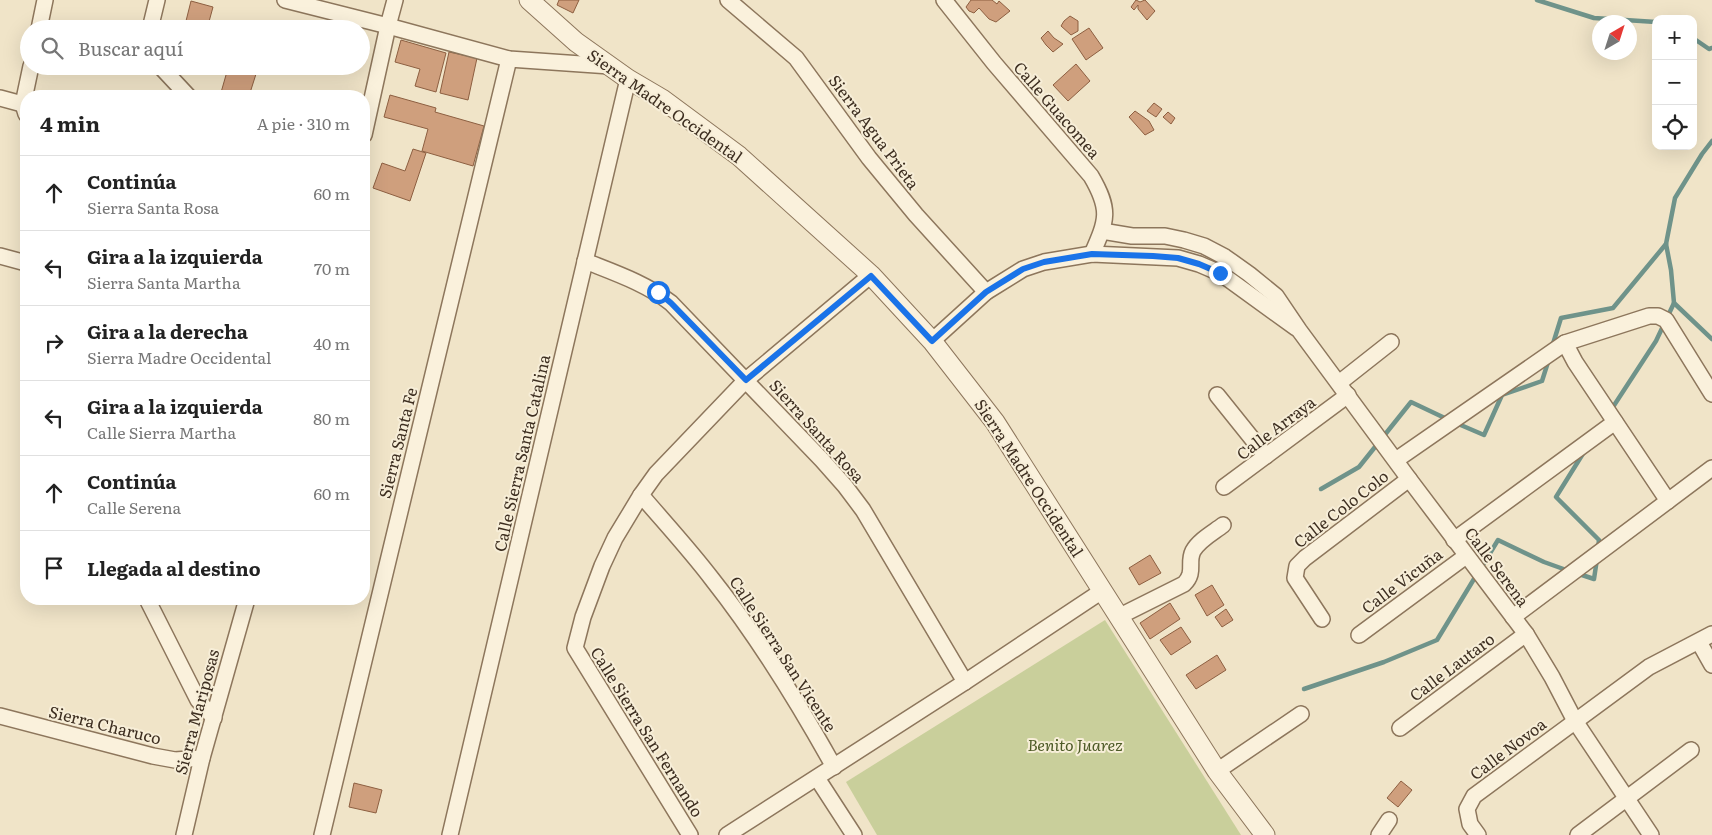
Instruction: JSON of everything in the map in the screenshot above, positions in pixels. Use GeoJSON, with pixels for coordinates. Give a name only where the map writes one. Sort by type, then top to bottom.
{"type":"FeatureCollection","features":[{"type":"Feature","properties":{"kind":"street"},"geometry":{"type":"LineString","coordinates":[[41,20],[45,0]]}},
{"type":"Feature","properties":{"kind":"street"},"geometry":{"type":"LineString","coordinates":[[152,20],[157,0]]}},
{"type":"Feature","properties":{"kind":"street"},"geometry":{"type":"LineString","coordinates":[[285,0],[364,20]]}},
{"type":"Feature","properties":{"kind":"street"},"geometry":{"type":"LineString","coordinates":[[370,108],[395,0]]}},
{"type":"Feature","properties":{"kind":"street","name":"Sierra Agua Prieta"},"geometry":{"type":"LineString","coordinates":[[728,0],[796,58],[869,158],[916,215],[986,292]]}},
{"type":"Feature","properties":{"kind":"street","name":"Calle Guacomea"},"geometry":{"type":"LineString","coordinates":[[944,0],[994,63],[1091,176],[1101,193],[1106,207],[1102,231],[1092,254]]}},
{"type":"Feature","properties":{"kind":"street","name":"Sierra Madre Occidental"},"geometry":{"type":"LineString","coordinates":[[537,3],[576,42],[628,79],[662,99],[739,156],[871,276],[932,341],[995,422],[1217,771],[1265,835]]}},
{"type":"Feature","properties":{"kind":"street"},"geometry":{"type":"LineString","coordinates":[[370,21],[509,59],[610,66]]}},
{"type":"Feature","properties":{"kind":"street","name":"Sierra Santa Fe"},"geometry":{"type":"LineString","coordinates":[[322,835],[509,59]]}},
{"type":"Feature","properties":{"kind":"street"},"geometry":{"type":"LineString","coordinates":[[27,90],[30,75]]}},
{"type":"Feature","properties":{"kind":"street"},"geometry":{"type":"LineString","coordinates":[[168,75],[182,90]]}},
{"type":"Feature","properties":{"kind":"street","name":"Calle Sierra Santa Catalina"},"geometry":{"type":"LineString","coordinates":[[450,835],[628,79]]}},
{"type":"Feature","properties":{"kind":"street"},"geometry":{"type":"LineString","coordinates":[[0,98],[20,105]]}},
{"type":"Feature","properties":{"kind":"street","name":"Calle Serena"},"geometry":{"type":"LineString","coordinates":[[1102,231],[1132,236],[1164,236],[1204,246],[1250,274],[1276,296],[1408,479],[1526,634],[1552,677],[1575,721],[1651,835]]}},
{"type":"Feature","properties":{"kind":"street","name":"Calle Serena"},"geometry":{"type":"LineString","coordinates":[[932,341],[986,292],[1023,269],[1044,262],[1092,254],[1178,258],[1199,264],[1220,273],[1299,330]]}},
{"type":"Feature","properties":{"kind":"street"},"geometry":{"type":"LineString","coordinates":[[0,256],[20,262]]}},
{"type":"Feature","properties":{"kind":"street","name":"Sierra Santa Rosa"},"geometry":{"type":"LineString","coordinates":[[585,261],[658,292],[671,303],[822,460],[863,510],[965,682]]}},
{"type":"Feature","properties":{"kind":"street"},"geometry":{"type":"LineString","coordinates":[[641,495],[656,474],[746,380],[871,276]]}},
{"type":"Feature","properties":{"kind":"street"},"geometry":{"type":"LineString","coordinates":[[1396,460],[1564,343],[1649,316],[1658,316],[1666,320],[1712,394]]}},
{"type":"Feature","properties":{"kind":"street","name":"Calle Arraya"},"geometry":{"type":"LineString","coordinates":[[1224,487],[1266,456],[1343,390],[1392,342]]}},
{"type":"Feature","properties":{"kind":"street"},"geometry":{"type":"LineString","coordinates":[[1564,343],[1668,501]]}},
{"type":"Feature","properties":{"kind":"street"},"geometry":{"type":"LineString","coordinates":[[1217,395],[1266,456]]}},
{"type":"Feature","properties":{"kind":"street"},"geometry":{"type":"LineString","coordinates":[[1454,540],[1615,422]]}},
{"type":"Feature","properties":{"kind":"street"},"geometry":{"type":"LineString","coordinates":[[1512,617],[1712,468]]}},
{"type":"Feature","properties":{"kind":"street","name":"Calle Colo Colo"},"geometry":{"type":"LineString","coordinates":[[1322,618],[1295,578],[1297,566],[1304,558],[1408,479]]}},
{"type":"Feature","properties":{"kind":"street","name":"Calle Sierra San Fernando"},"geometry":{"type":"LineString","coordinates":[[641,495],[615,538],[602,566],[577,635],[575,648],[690,835]]}},
{"type":"Feature","properties":{"kind":"street","name":"Calle Sierra San Vicente"},"geometry":{"type":"LineString","coordinates":[[641,495],[712,578],[744,622],[814,730],[834,767]]}},
{"type":"Feature","properties":{"kind":"street"},"geometry":{"type":"LineString","coordinates":[[1118,617],[1184,584],[1190,575],[1193,551],[1223,525]]}},
{"type":"Feature","properties":{"kind":"street","name":"Calle Vicuña"},"geometry":{"type":"LineString","coordinates":[[1359,635],[1466,556]]}},
{"type":"Feature","properties":{"kind":"street"},"geometry":{"type":"LineString","coordinates":[[727,835],[965,682],[1102,591]]}},
{"type":"Feature","properties":{"kind":"street"},"geometry":{"type":"LineString","coordinates":[[149,605],[198,700],[214,718]]}},
{"type":"Feature","properties":{"kind":"street","name":"Sierra Mariposas"},"geometry":{"type":"LineString","coordinates":[[184,835],[202,758],[244,605]]}},
{"type":"Feature","properties":{"kind":"street","name":"Calle Lautaro"},"geometry":{"type":"LineString","coordinates":[[1400,728],[1526,634]]}},
{"type":"Feature","properties":{"kind":"street"},"geometry":{"type":"LineString","coordinates":[[1705,638],[1712,665]]}},
{"type":"Feature","properties":{"kind":"street","name":"Calle Novoa"},"geometry":{"type":"LineString","coordinates":[[1478,835],[1470,824],[1466,809],[1474,796],[1649,667],[1705,638]]}},
{"type":"Feature","properties":{"kind":"street"},"geometry":{"type":"LineString","coordinates":[[1217,771],[1301,714]]}},
{"type":"Feature","properties":{"kind":"street","name":"Sierra Charuco"},"geometry":{"type":"LineString","coordinates":[[0,716],[153,756],[175,760],[202,758]]}},
{"type":"Feature","properties":{"kind":"street"},"geometry":{"type":"LineString","coordinates":[[1578,835],[1691,750]]}},
{"type":"Feature","properties":{"kind":"street"},"geometry":{"type":"LineString","coordinates":[[817,778],[854,835]]}},
{"type":"Feature","properties":{"kind":"street"},"geometry":{"type":"LineString","coordinates":[[1379,835],[1389,820]]}},
{"type":"Feature","properties":{"kind":"green space","name":"Benito Juarez"},"geometry":{"type":"Polygon","coordinates":[[[1105,620],[1241,835],[877,835],[846,782],[1105,620]]]}},
{"type":"Feature","properties":{"kind":"building"},"geometry":{"type":"Polygon","coordinates":[[[559,0],[579,0],[573,13],[557,5],[559,0]]]}},
{"type":"Feature","properties":{"kind":"building"},"geometry":{"type":"Polygon","coordinates":[[[971,0],[992,0],[997,4],[999,1],[1010,11],[996,22],[989,19],[979,8],[974,13],[969,11],[966,7],[971,0]]]}},
{"type":"Feature","properties":{"kind":"building"},"geometry":{"type":"Polygon","coordinates":[[[1136,0],[1140,2],[1145,0],[1155,11],[1147,20],[1138,9],[1138,5],[1134,10],[1131,7],[1136,0]]]}},
{"type":"Feature","properties":{"kind":"building"},"geometry":{"type":"Polygon","coordinates":[[[191,1],[213,7],[209,20],[186,20],[191,1]]]}},
{"type":"Feature","properties":{"kind":"building"},"geometry":{"type":"Polygon","coordinates":[[[1070,16],[1078,21],[1078,31],[1071,35],[1061,26],[1070,16]]]}},
{"type":"Feature","properties":{"kind":"building"},"geometry":{"type":"Polygon","coordinates":[[[1089,28],[1103,48],[1086,60],[1072,39],[1089,28]]]}},
{"type":"Feature","properties":{"kind":"building"},"geometry":{"type":"Polygon","coordinates":[[[1048,31],[1063,44],[1053,52],[1041,38],[1048,31]]]}},
{"type":"Feature","properties":{"kind":"building"},"geometry":{"type":"Polygon","coordinates":[[[401,40],[446,53],[436,92],[415,86],[420,69],[395,62],[401,40]]]}},
{"type":"Feature","properties":{"kind":"building"},"geometry":{"type":"Polygon","coordinates":[[[449,52],[477,58],[468,100],[440,93],[449,52]]]}},
{"type":"Feature","properties":{"kind":"building"},"geometry":{"type":"Polygon","coordinates":[[[1076,64],[1090,81],[1068,101],[1053,85],[1076,64]]]}},
{"type":"Feature","properties":{"kind":"building"},"geometry":{"type":"Polygon","coordinates":[[[226,75],[256,75],[251,90],[222,90],[226,75]]]}},
{"type":"Feature","properties":{"kind":"building"},"geometry":{"type":"Polygon","coordinates":[[[390,95],[436,108],[435,112],[484,126],[473,166],[422,151],[428,129],[384,117],[390,95]]]}},
{"type":"Feature","properties":{"kind":"building"},"geometry":{"type":"Polygon","coordinates":[[[1154,103],[1162,109],[1156,117],[1147,111],[1154,103]]]}},
{"type":"Feature","properties":{"kind":"building"},"geometry":{"type":"Polygon","coordinates":[[[1135,111],[1149,121],[1154,130],[1145,135],[1129,117],[1135,111]]]}},
{"type":"Feature","properties":{"kind":"building"},"geometry":{"type":"Polygon","coordinates":[[[1168,112],[1175,118],[1171,124],[1163,117],[1168,112]]]}},
{"type":"Feature","properties":{"kind":"building"},"geometry":{"type":"Polygon","coordinates":[[[413,149],[426,153],[410,201],[373,188],[382,163],[405,171],[413,149]]]}},
{"type":"Feature","properties":{"kind":"building"},"geometry":{"type":"Polygon","coordinates":[[[1150,555],[1161,573],[1139,585],[1129,568],[1150,555]]]}},
{"type":"Feature","properties":{"kind":"building"},"geometry":{"type":"Polygon","coordinates":[[[1212,585],[1224,605],[1207,616],[1195,595],[1212,585]]]}},
{"type":"Feature","properties":{"kind":"building"},"geometry":{"type":"Polygon","coordinates":[[[1170,603],[1180,619],[1150,639],[1140,623],[1170,603]]]}},
{"type":"Feature","properties":{"kind":"building"},"geometry":{"type":"Polygon","coordinates":[[[1226,609],[1233,620],[1222,627],[1215,617],[1226,609]]]}},
{"type":"Feature","properties":{"kind":"building"},"geometry":{"type":"Polygon","coordinates":[[[1181,627],[1191,642],[1171,655],[1160,640],[1181,627]]]}},
{"type":"Feature","properties":{"kind":"building"},"geometry":{"type":"Polygon","coordinates":[[[1217,655],[1226,670],[1196,689],[1186,675],[1217,655]]]}},
{"type":"Feature","properties":{"kind":"building"},"geometry":{"type":"Polygon","coordinates":[[[1401,781],[1412,790],[1398,807],[1387,798],[1401,781]]]}},
{"type":"Feature","properties":{"kind":"building"},"geometry":{"type":"Polygon","coordinates":[[[354,783],[382,790],[376,813],[349,807],[354,783]]]}},
{"type":"Feature","properties":{"kind":"waterway"},"geometry":{"type":"LineString","coordinates":[[1537,0],[1594,18],[1652,22]]}},
{"type":"Feature","properties":{"kind":"waterway"},"geometry":{"type":"LineString","coordinates":[[1697,41],[1709,49],[1712,48]]}},
{"type":"Feature","properties":{"kind":"waterway"},"geometry":{"type":"LineString","coordinates":[[1611,410],[1656,341],[1674,303],[1666,244],[1675,198],[1712,141]]}},
{"type":"Feature","properties":{"kind":"waterway"},"geometry":{"type":"LineString","coordinates":[[1552,347],[1561,318],[1613,308],[1666,244]]}},
{"type":"Feature","properties":{"kind":"waterway"},"geometry":{"type":"LineString","coordinates":[[1674,303],[1712,339]]}},
{"type":"Feature","properties":{"kind":"waterway"},"geometry":{"type":"LineString","coordinates":[[1456,423],[1484,435],[1502,395],[1542,381],[1549,359]]}},
{"type":"Feature","properties":{"kind":"waterway"},"geometry":{"type":"LineString","coordinates":[[1321,489],[1359,467],[1411,402],[1449,420]]}},
{"type":"Feature","properties":{"kind":"waterway"},"geometry":{"type":"LineString","coordinates":[[1584,452],[1556,497],[1599,540],[1598,548]]}},
{"type":"Feature","properties":{"kind":"waterway"},"geometry":{"type":"LineString","coordinates":[[1481,568],[1498,540],[1544,562],[1569,571]]}},
{"type":"Feature","properties":{"kind":"waterway"},"geometry":{"type":"LineString","coordinates":[[1576,573],[1594,579],[1597,559]]}},
{"type":"Feature","properties":{"kind":"waterway"},"geometry":{"type":"LineString","coordinates":[[1304,689],[1384,662],[1437,640],[1477,574]]}},
{"type":"Feature","properties":{"kind":"route"},"geometry":{"type":"LineString","coordinates":[[658,292],[746,380],[871,276],[932,341],[986,292],[1023,269],[1044,262],[1092,254],[1153,256],[1178,258],[1220,273]]}}]}
